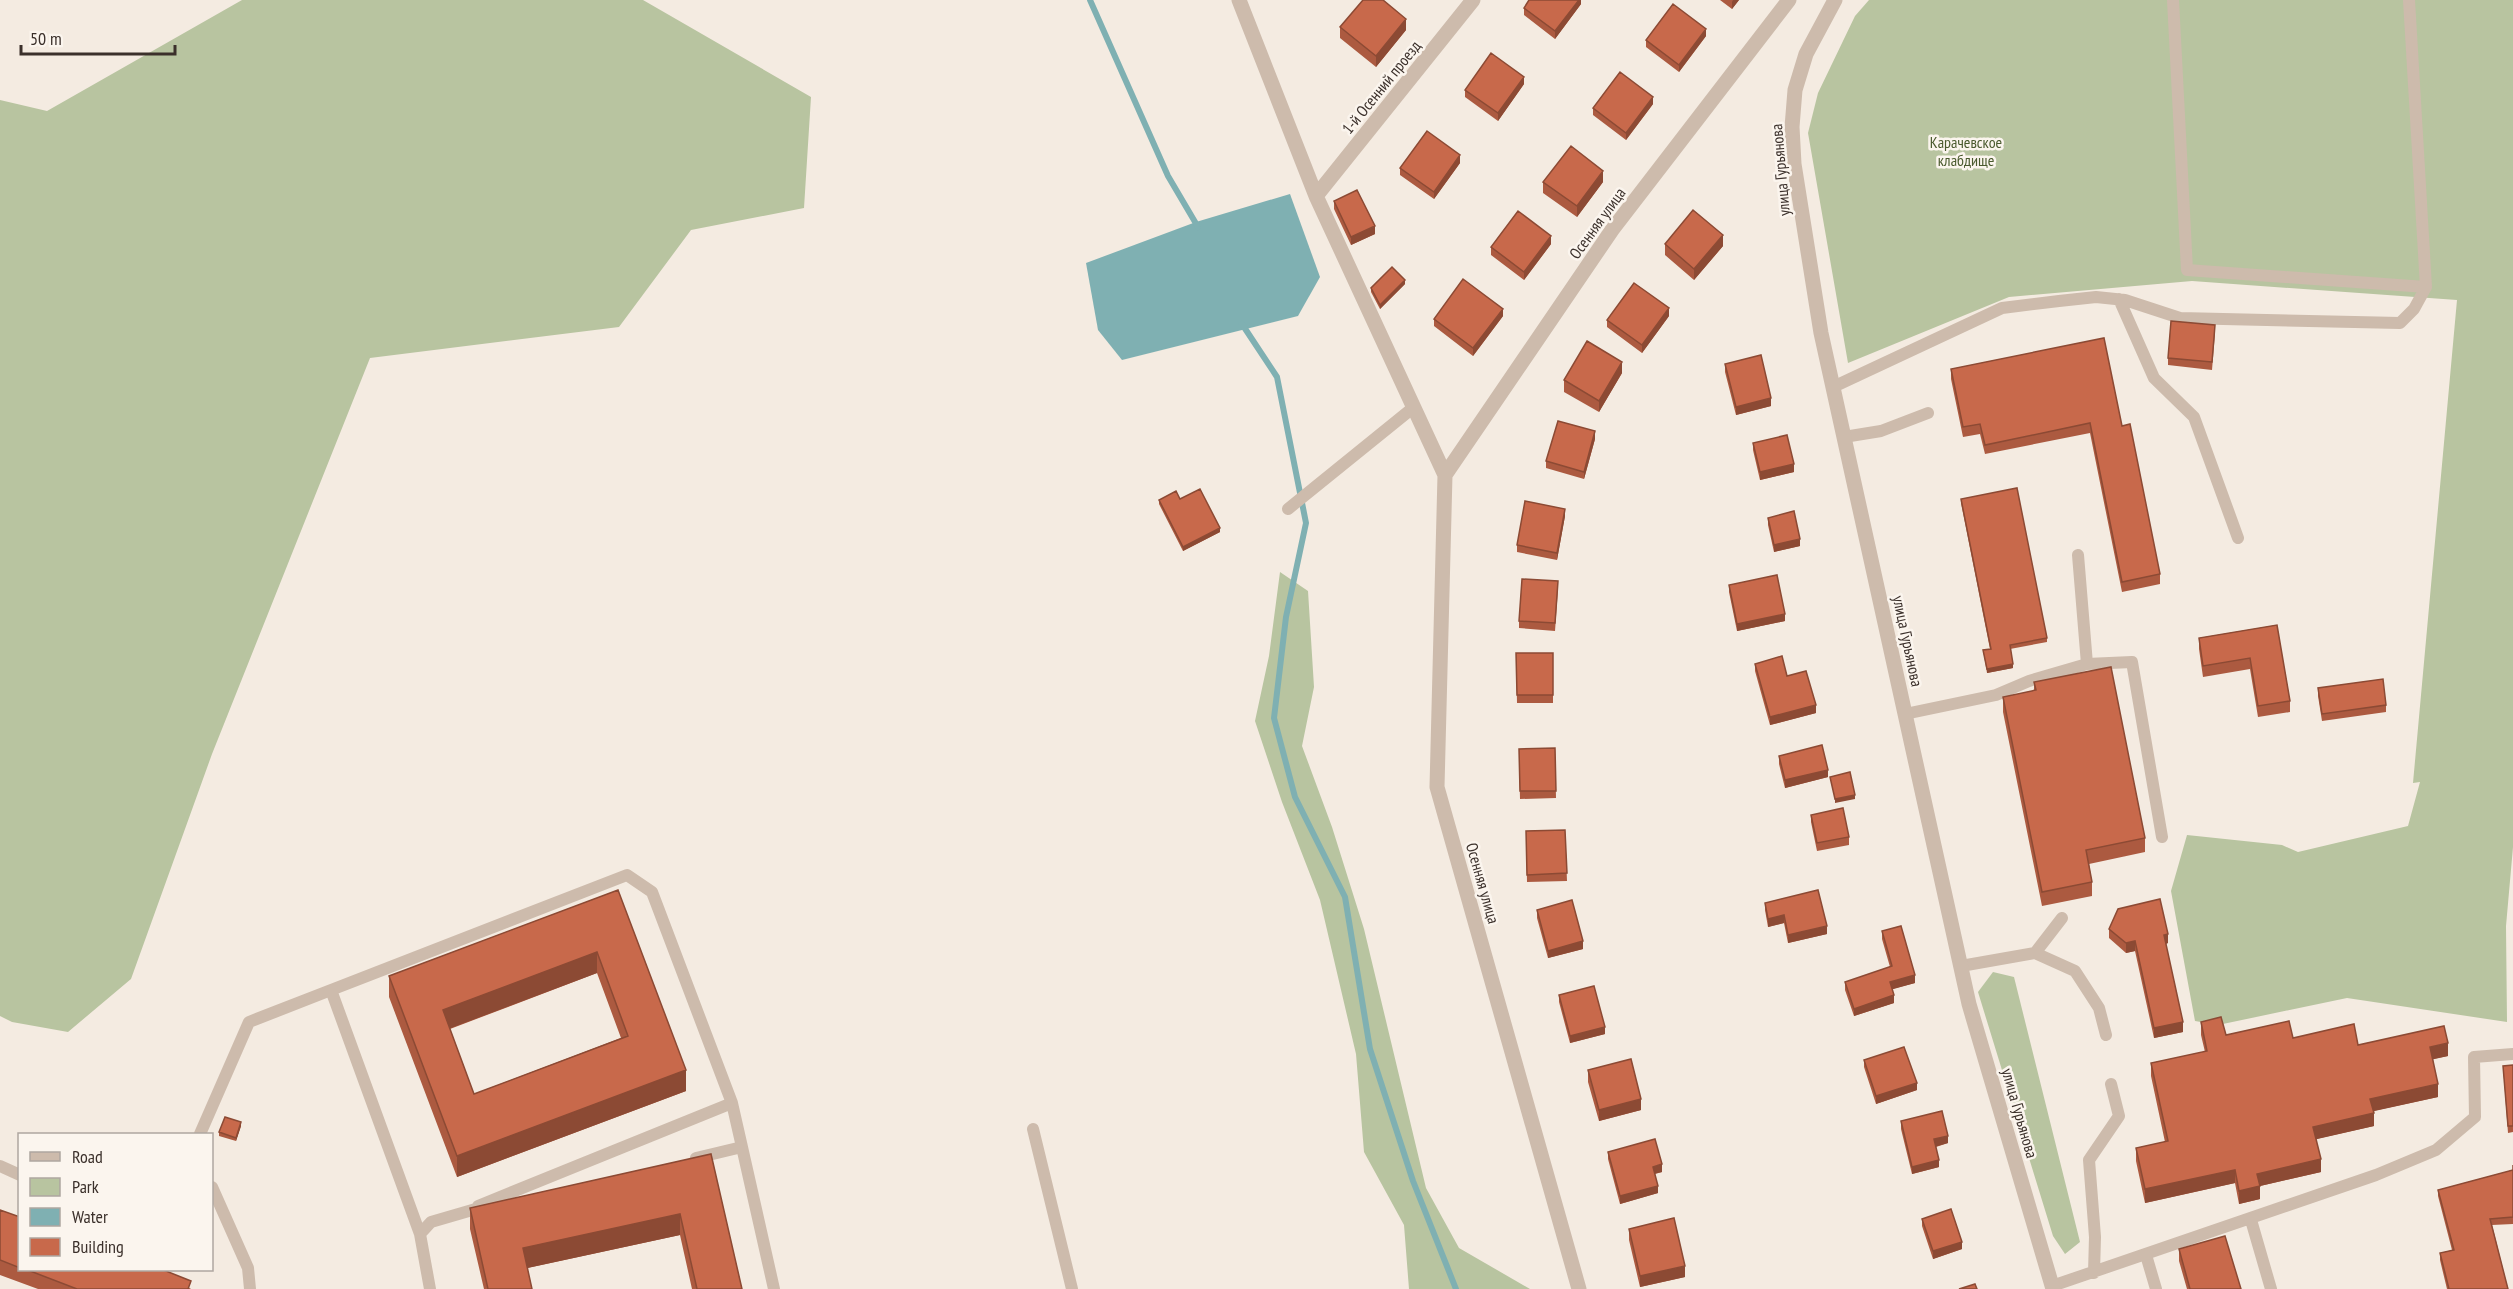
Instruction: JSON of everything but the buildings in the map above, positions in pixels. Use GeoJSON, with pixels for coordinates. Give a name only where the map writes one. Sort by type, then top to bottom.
{"type":"FeatureCollection","features":[{"type":"Feature","properties":{"kind":"street","name":"Осенняя улица"},"geometry":{"type":"LineString","coordinates":[[1239,0],[1316,196],[1445,475],[1437,787],[1579,1289]]}},
{"type":"Feature","properties":{"kind":"street","name":"1-й Осенний проезд"},"geometry":{"type":"LineString","coordinates":[[1316,196],[1473,0]]}},
{"type":"Feature","properties":{"kind":"street","name":"Осенняя улица"},"geometry":{"type":"LineString","coordinates":[[1445,475],[1612,230],[1789,0]]}},
{"type":"Feature","properties":{"kind":"street","name":"улица Гурьянова"},"geometry":{"type":"LineString","coordinates":[[1835,0],[1806,54],[1796,90],[1792,127],[1794,164],[1815,299],[1969,1004],[2052,1288]]}},
{"type":"Feature","properties":{"kind":"lane"},"geometry":{"type":"LineString","coordinates":[[2173,0],[2187,270],[2426,287]]}},
{"type":"Feature","properties":{"kind":"lane"},"geometry":{"type":"LineString","coordinates":[[1833,387],[2002,308],[2096,297],[2136,301],[2180,318],[2400,323],[2414,309],[2426,287],[2409,0]]}},
{"type":"Feature","properties":{"kind":"lane"},"geometry":{"type":"LineString","coordinates":[[2119,299],[2154,378],[2194,417],[2238,538]]}},
{"type":"Feature","properties":{"kind":"lane"},"geometry":{"type":"LineString","coordinates":[[1288,509],[1414,407]]}},
{"type":"Feature","properties":{"kind":"lane"},"geometry":{"type":"LineString","coordinates":[[1844,437],[1881,431],[1928,413]]}},
{"type":"Feature","properties":{"kind":"lane"},"geometry":{"type":"LineString","coordinates":[[2078,555],[2087,664]]}},
{"type":"Feature","properties":{"kind":"lane"},"geometry":{"type":"LineString","coordinates":[[1905,714],[1996,695],[2029,681],[2087,664],[2132,662],[2162,837]]}},
{"type":"Feature","properties":{"kind":"lane"},"geometry":{"type":"LineString","coordinates":[[200,1133],[249,1022],[627,875],[652,892],[732,1103],[774,1289]]}},
{"type":"Feature","properties":{"kind":"lane"},"geometry":{"type":"LineString","coordinates":[[2035,953],[2062,918]]}},
{"type":"Feature","properties":{"kind":"lane"},"geometry":{"type":"LineString","coordinates":[[1961,966],[2035,953],[2075,971],[2099,1008],[2106,1035]]}},
{"type":"Feature","properties":{"kind":"lane"},"geometry":{"type":"LineString","coordinates":[[331,990],[420,1234],[430,1289]]}},
{"type":"Feature","properties":{"kind":"lane"},"geometry":{"type":"LineString","coordinates":[[2052,1288],[2251,1220],[2436,1150],[2475,1117],[2474,1057],[2513,1054]]}},
{"type":"Feature","properties":{"kind":"lane"},"geometry":{"type":"LineString","coordinates":[[2094,1273],[2095,1237],[2089,1160],[2119,1116],[2111,1084]]}},
{"type":"Feature","properties":{"kind":"lane"},"geometry":{"type":"LineString","coordinates":[[469,1210],[732,1103]]}},
{"type":"Feature","properties":{"kind":"lane"},"geometry":{"type":"LineString","coordinates":[[1034,1129],[1072,1289]]}},
{"type":"Feature","properties":{"kind":"lane"},"geometry":{"type":"LineString","coordinates":[[685,1160],[742,1147]]}},
{"type":"Feature","properties":{"kind":"lane"},"geometry":{"type":"LineString","coordinates":[[0,1166],[18,1174]]}},
{"type":"Feature","properties":{"kind":"lane"},"geometry":{"type":"LineString","coordinates":[[213,1189],[248,1268],[250,1289]]}},
{"type":"Feature","properties":{"kind":"lane"},"geometry":{"type":"LineString","coordinates":[[420,1234],[431,1221],[549,1192]]}},
{"type":"Feature","properties":{"kind":"lane"},"geometry":{"type":"LineString","coordinates":[[2251,1220],[2271,1289]]}},
{"type":"Feature","properties":{"kind":"lane"},"geometry":{"type":"LineString","coordinates":[[2146,1255],[2156,1289]]}},
{"type":"Feature","properties":{"kind":"green space"},"geometry":{"type":"Polygon","coordinates":[[[242,0],[643,0],[811,97],[804,208],[691,230],[619,327],[370,358],[212,754],[131,979],[68,1032],[12,1022],[0,1016],[0,100],[47,111],[242,0]]]}},
{"type":"Feature","properties":{"kind":"green space","name":"Карачевское клабдище"},"geometry":{"type":"Polygon","coordinates":[[[1869,0],[2513,0],[2513,847],[2506,926],[2507,1022],[2347,998],[2218,1025],[2195,1021],[2171,891],[2187,835],[2282,845],[2298,852],[2408,826],[2420,782],[2413,783],[2457,300],[2192,281],[2009,297],[1848,363],[1808,133],[1818,93],[1855,16],[1869,0]]]}},
{"type":"Feature","properties":{"kind":"green space"},"geometry":{"type":"Polygon","coordinates":[[[1280,572],[1308,591],[1314,687],[1302,746],[1332,827],[1364,929],[1426,1188],[1459,1248],[1530,1289],[1409,1289],[1404,1225],[1364,1152],[1356,1054],[1320,900],[1282,802],[1255,721],[1269,656],[1280,572]]]}},
{"type":"Feature","properties":{"kind":"green space"},"geometry":{"type":"Polygon","coordinates":[[[1993,972],[2014,977],[2080,1242],[2065,1254],[2053,1236],[1978,992],[1993,972]]]}},
{"type":"Feature","properties":{"kind":"water"},"geometry":{"type":"Polygon","coordinates":[[[1290,194],[1320,277],[1298,316],[1122,360],[1098,330],[1086,263],[1196,222],[1290,194]]]}},
{"type":"Feature","properties":{"kind":"waterway"},"geometry":{"type":"LineString","coordinates":[[1090,0],[1168,176],[1198,227]]}},
{"type":"Feature","properties":{"kind":"waterway"},"geometry":{"type":"LineString","coordinates":[[1242,324],[1277,377],[1306,523],[1286,617],[1274,718],[1295,797],[1345,897],[1370,1049],[1413,1181],[1456,1289]]}}]}
